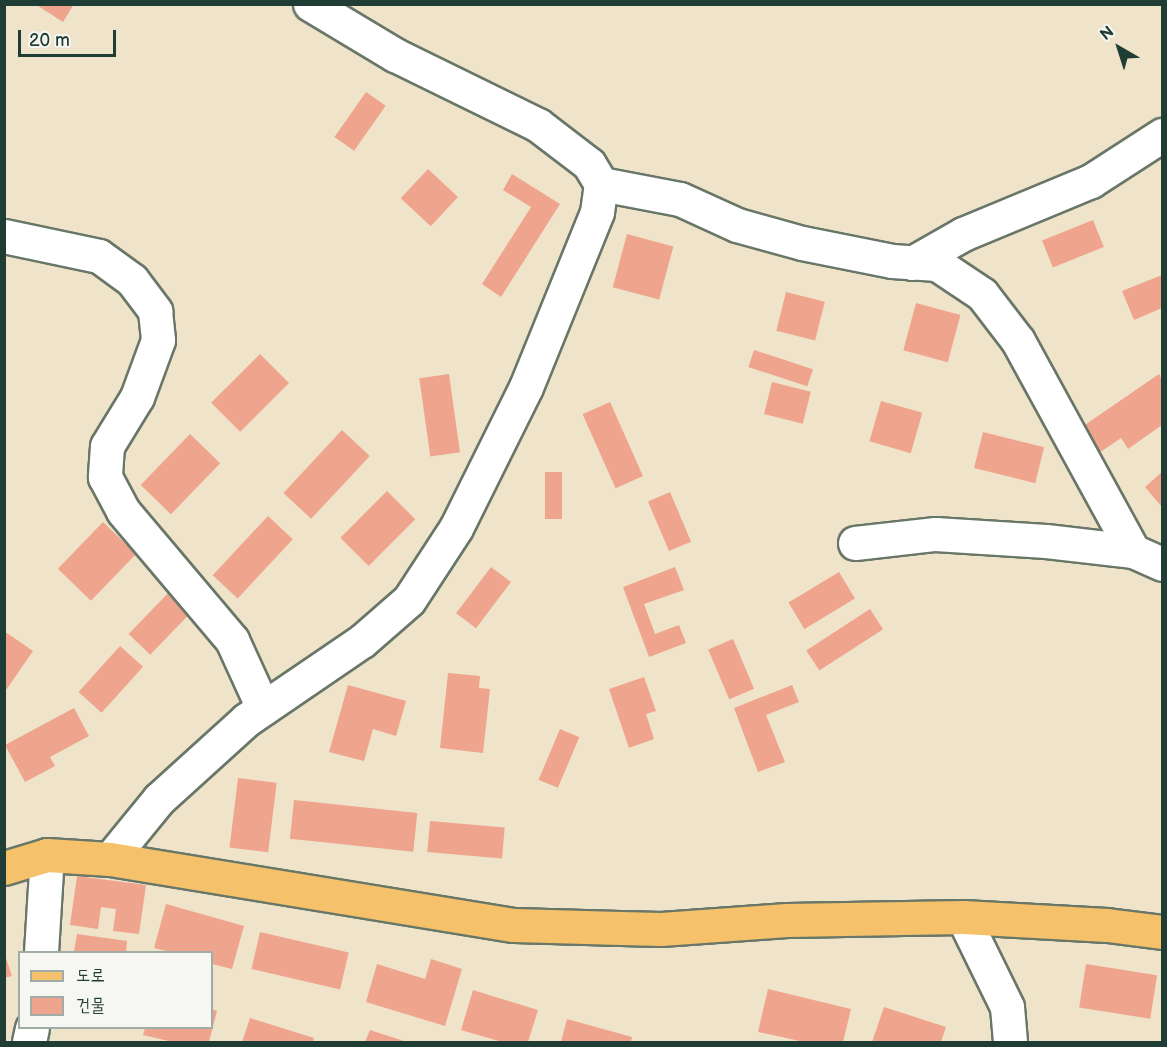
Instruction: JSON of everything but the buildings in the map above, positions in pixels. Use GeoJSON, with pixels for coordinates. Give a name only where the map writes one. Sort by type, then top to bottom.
{"type":"FeatureCollection","features":[{"type":"Feature","properties":{"kind":"main road"},"geometry":{"type":"LineString","coordinates":[[4,868],[47,855],[110,859],[514,925],[661,929],[787,920],[963,917],[1107,925],[1162,932]]}},
{"type":"Feature","properties":{"kind":"street"},"geometry":{"type":"LineString","coordinates":[[110,859],[159,799],[263,708],[362,641],[410,600],[456,528],[526,387],[597,212],[601,184],[589,164],[538,125],[395,55],[310,4]]}},
{"type":"Feature","properties":{"kind":"street"},"geometry":{"type":"LineString","coordinates":[[912,262],[963,234],[1091,181],[1162,135]]}},
{"type":"Feature","properties":{"kind":"street"},"geometry":{"type":"LineString","coordinates":[[601,184],[680,200],[737,225],[802,243],[912,262],[938,264],[982,294],[1018,341],[1148,558]]}},
{"type":"Feature","properties":{"kind":"street"},"geometry":{"type":"LineString","coordinates":[[4,236],[99,256],[132,280],[155,311],[158,340],[137,397],[107,446],[105,477],[123,511],[232,640],[263,708]]}},
{"type":"Feature","properties":{"kind":"street"},"geometry":{"type":"LineString","coordinates":[[855,543],[935,534],[1046,541],[1148,558]]}},
{"type":"Feature","properties":{"kind":"street"},"geometry":{"type":"LineString","coordinates":[[41,951],[47,855]]}},
{"type":"Feature","properties":{"kind":"street"},"geometry":{"type":"LineString","coordinates":[[963,917],[1007,1007],[1010,1042]]}}]}
